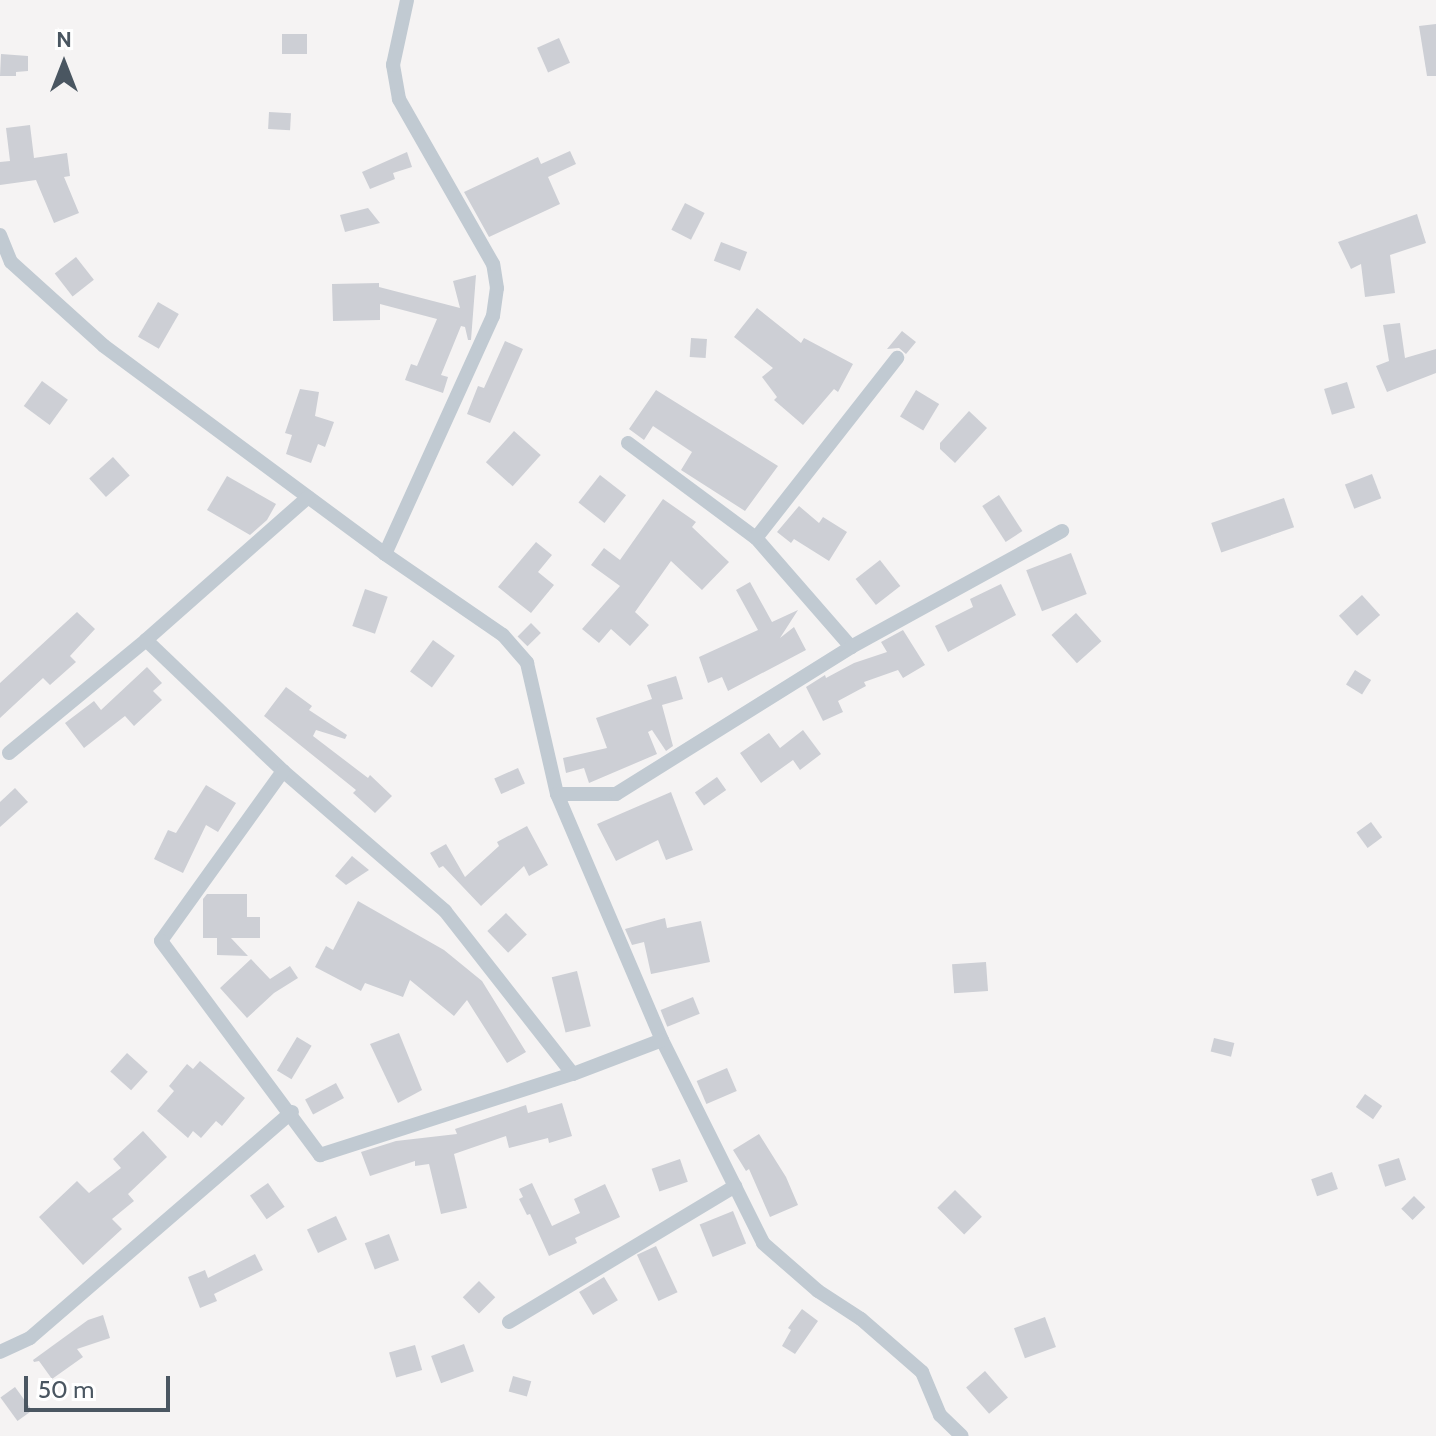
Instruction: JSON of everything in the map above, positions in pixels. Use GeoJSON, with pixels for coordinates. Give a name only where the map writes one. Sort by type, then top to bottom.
{"type":"FeatureCollection","features":[{"type":"Feature","properties":{"kind":"street"},"geometry":{"type":"LineString","coordinates":[[385,554],[493,316],[497,288],[493,264],[399,99],[393,65],[407,0]]}},
{"type":"Feature","properties":{"kind":"street"},"geometry":{"type":"LineString","coordinates":[[0,235],[11,262],[104,346],[385,554],[503,635],[527,663],[557,794],[662,1040],[763,1243],[818,1291],[861,1319],[922,1372],[940,1415],[962,1436]]}},
{"type":"Feature","properties":{"kind":"street"},"geometry":{"type":"LineString","coordinates":[[756,538],[897,358]]}},
{"type":"Feature","properties":{"kind":"street"},"geometry":{"type":"LineString","coordinates":[[628,443],[756,538],[851,647]]}},
{"type":"Feature","properties":{"kind":"street"},"geometry":{"type":"LineString","coordinates":[[9,753],[146,640],[308,497]]}},
{"type":"Feature","properties":{"kind":"street"},"geometry":{"type":"LineString","coordinates":[[557,794],[616,794],[851,647],[1062,531]]}},
{"type":"Feature","properties":{"kind":"street"},"geometry":{"type":"LineString","coordinates":[[146,640],[283,771],[445,911],[573,1074]]}},
{"type":"Feature","properties":{"kind":"street"},"geometry":{"type":"LineString","coordinates":[[283,771],[161,941],[292,1112],[320,1155],[573,1074],[662,1040]]}},
{"type":"Feature","properties":{"kind":"street"},"geometry":{"type":"LineString","coordinates":[[0,1352],[30,1338],[292,1112]]}},
{"type":"Feature","properties":{"kind":"street"},"geometry":{"type":"LineString","coordinates":[[509,1322],[735,1186]]}},
{"type":"Feature","properties":{"kind":"building"},"geometry":{"type":"Polygon","coordinates":[[[1436,24],[1436,76],[1427,76],[1419,26],[1436,24]]]}},
{"type":"Feature","properties":{"kind":"building"},"geometry":{"type":"Polygon","coordinates":[[[282,34],[307,34],[307,54],[282,54],[282,34]]]}},
{"type":"Feature","properties":{"kind":"building"},"geometry":{"type":"Polygon","coordinates":[[[559,38],[570,63],[548,72],[537,48],[559,38]]]}},
{"type":"Feature","properties":{"kind":"building"},"geometry":{"type":"Polygon","coordinates":[[[1,54],[28,56],[28,71],[16,72],[16,76],[0,76],[1,54]]]}},
{"type":"Feature","properties":{"kind":"building"},"geometry":{"type":"Polygon","coordinates":[[[269,112],[291,113],[290,130],[268,129],[269,112]]]}},
{"type":"Feature","properties":{"kind":"building"},"geometry":{"type":"Polygon","coordinates":[[[30,125],[34,158],[67,153],[70,176],[64,177],[79,213],[54,223],[36,180],[0,185],[0,162],[10,161],[6,128],[30,125]]]}},
{"type":"Feature","properties":{"kind":"building"},"geometry":{"type":"Polygon","coordinates":[[[570,151],[576,164],[548,177],[560,204],[489,237],[464,192],[538,157],[541,164],[570,151]]]}},
{"type":"Feature","properties":{"kind":"building"},"geometry":{"type":"Polygon","coordinates":[[[407,152],[412,167],[393,173],[395,179],[370,189],[362,172],[407,152]]]}},
{"type":"Feature","properties":{"kind":"building"},"geometry":{"type":"Polygon","coordinates":[[[685,203],[705,213],[691,240],[671,230],[685,203]]]}},
{"type":"Feature","properties":{"kind":"building"},"geometry":{"type":"Polygon","coordinates":[[[368,208],[380,223],[345,232],[340,215],[368,208]]]}},
{"type":"Feature","properties":{"kind":"building"},"geometry":{"type":"Polygon","coordinates":[[[1417,214],[1426,243],[1390,255],[1395,293],[1365,297],[1361,264],[1351,269],[1338,242],[1417,214]]]}},
{"type":"Feature","properties":{"kind":"building"},"geometry":{"type":"Polygon","coordinates":[[[721,242],[747,252],[740,271],[714,261],[721,242]]]}},
{"type":"Feature","properties":{"kind":"building"},"geometry":{"type":"Polygon","coordinates":[[[76,257],[94,280],[73,296],[55,274],[76,257]]]}},
{"type":"Feature","properties":{"kind":"building"},"geometry":{"type":"Polygon","coordinates":[[[476,275],[471,340],[468,340],[465,327],[461,326],[441,375],[448,377],[443,393],[405,380],[411,364],[417,366],[437,319],[380,304],[380,320],[333,321],[332,284],[379,283],[379,287],[460,308],[453,281],[476,275]]]}},
{"type":"Feature","properties":{"kind":"building"},"geometry":{"type":"Polygon","coordinates":[[[158,302],[179,314],[159,349],[138,337],[158,302]]]}},
{"type":"Feature","properties":{"kind":"building"},"geometry":{"type":"Polygon","coordinates":[[[757,308],[801,343],[804,338],[853,364],[838,392],[834,389],[803,425],[774,400],[777,397],[762,377],[773,368],[734,337],[757,308]]]}},
{"type":"Feature","properties":{"kind":"building"},"geometry":{"type":"Polygon","coordinates":[[[1400,323],[1405,358],[1436,349],[1436,373],[1387,392],[1376,366],[1389,361],[1383,325],[1400,323]]]}},
{"type":"Feature","properties":{"kind":"building"},"geometry":{"type":"Polygon","coordinates":[[[902,331],[916,342],[906,354],[899,348],[887,349],[902,331]]]}},
{"type":"Feature","properties":{"kind":"building"},"geometry":{"type":"Polygon","coordinates":[[[691,338],[707,339],[706,358],[690,357],[691,338]]]}},
{"type":"Feature","properties":{"kind":"building"},"geometry":{"type":"Polygon","coordinates":[[[505,341],[523,349],[490,423],[467,414],[478,386],[484,388],[505,341]]]}},
{"type":"Feature","properties":{"kind":"building"},"geometry":{"type":"Polygon","coordinates":[[[42,381],[68,400],[50,425],[24,406],[42,381]]]}},
{"type":"Feature","properties":{"kind":"building"},"geometry":{"type":"Polygon","coordinates":[[[1347,382],[1355,408],[1332,415],[1324,389],[1347,382]]]}},
{"type":"Feature","properties":{"kind":"building"},"geometry":{"type":"Polygon","coordinates":[[[300,389],[319,392],[315,416],[334,422],[325,447],[318,444],[311,463],[286,454],[292,435],[285,433],[300,389]]]}},
{"type":"Feature","properties":{"kind":"building"},"geometry":{"type":"Polygon","coordinates":[[[656,390],[778,466],[745,511],[681,470],[692,452],[653,426],[644,440],[629,429],[656,390]]]}},
{"type":"Feature","properties":{"kind":"building"},"geometry":{"type":"Polygon","coordinates":[[[916,390],[939,404],[923,430],[900,417],[916,390]]]}},
{"type":"Feature","properties":{"kind":"building"},"geometry":{"type":"Polygon","coordinates":[[[969,411],[987,428],[955,463],[940,449],[940,443],[969,411]]]}},
{"type":"Feature","properties":{"kind":"building"},"geometry":{"type":"Polygon","coordinates":[[[514,431],[541,455],[513,486],[486,462],[514,431]]]}},
{"type":"Feature","properties":{"kind":"building"},"geometry":{"type":"Polygon","coordinates":[[[113,457],[130,476],[106,497],[89,478],[113,457]]]}},
{"type":"Feature","properties":{"kind":"building"},"geometry":{"type":"Polygon","coordinates":[[[1372,474],[1381,498],[1354,509],[1345,484],[1372,474]]]}},
{"type":"Feature","properties":{"kind":"building"},"geometry":{"type":"Polygon","coordinates":[[[600,475],[626,495],[604,523],[578,503],[600,475]]]}},
{"type":"Feature","properties":{"kind":"building"},"geometry":{"type":"Polygon","coordinates":[[[227,476],[276,504],[267,520],[250,535],[207,510],[227,476]]]}},
{"type":"Feature","properties":{"kind":"building"},"geometry":{"type":"Polygon","coordinates":[[[999,495],[1022,531],[1006,542],[982,506],[999,495]]]}},
{"type":"Feature","properties":{"kind":"building"},"geometry":{"type":"Polygon","coordinates":[[[1284,498],[1294,527],[1221,552],[1211,523],[1284,498]]]}},
{"type":"Feature","properties":{"kind":"building"},"geometry":{"type":"Polygon","coordinates":[[[663,499],[696,522],[692,527],[729,562],[702,590],[671,561],[635,612],[649,625],[630,646],[611,629],[599,643],[582,629],[620,586],[591,565],[604,548],[620,560],[663,499]]]}},
{"type":"Feature","properties":{"kind":"building"},"geometry":{"type":"Polygon","coordinates":[[[799,506],[819,523],[823,517],[847,532],[829,561],[794,539],[791,543],[777,532],[799,506]]]}},
{"type":"Feature","properties":{"kind":"building"},"geometry":{"type":"Polygon","coordinates":[[[536,542],[552,555],[538,572],[554,585],[531,613],[498,587],[536,542]]]}},
{"type":"Feature","properties":{"kind":"building"},"geometry":{"type":"Polygon","coordinates":[[[1071,553],[1087,594],[1042,611],[1026,570],[1071,553]]]}},
{"type":"Feature","properties":{"kind":"building"},"geometry":{"type":"Polygon","coordinates":[[[880,560],[900,586],[876,605],[856,579],[880,560]]]}},
{"type":"Feature","properties":{"kind":"building"},"geometry":{"type":"Polygon","coordinates":[[[750,582],[772,622],[798,610],[780,638],[794,627],[806,650],[728,691],[722,677],[708,683],[699,657],[758,630],[736,590],[750,582]]]}},
{"type":"Feature","properties":{"kind":"building"},"geometry":{"type":"Polygon","coordinates":[[[1001,584],[1016,615],[948,652],[935,626],[973,607],[970,599],[1001,584]]]}},
{"type":"Feature","properties":{"kind":"building"},"geometry":{"type":"Polygon","coordinates":[[[365,589],[388,597],[375,634],[352,626],[365,589]]]}},
{"type":"Feature","properties":{"kind":"building"},"geometry":{"type":"Polygon","coordinates":[[[1362,595],[1380,615],[1357,636],[1339,616],[1362,595]]]}},
{"type":"Feature","properties":{"kind":"building"},"geometry":{"type":"Polygon","coordinates":[[[77,612],[95,629],[70,656],[76,662],[50,685],[43,678],[0,718],[0,683],[77,612]]]}},
{"type":"Feature","properties":{"kind":"building"},"geometry":{"type":"Polygon","coordinates":[[[1076,613],[1101,641],[1077,663],[1051,635],[1076,613]]]}},
{"type":"Feature","properties":{"kind":"building"},"geometry":{"type":"Polygon","coordinates":[[[531,623],[541,633],[527,646],[518,636],[531,623]]]}},
{"type":"Feature","properties":{"kind":"building"},"geometry":{"type":"Polygon","coordinates":[[[903,630],[925,665],[903,678],[898,670],[864,682],[866,686],[838,701],[843,712],[823,721],[806,687],[825,675],[826,678],[854,663],[887,652],[881,642],[903,630]]]}},
{"type":"Feature","properties":{"kind":"building"},"geometry":{"type":"Polygon","coordinates":[[[433,640],[455,656],[432,687],[410,672],[433,640]]]}},
{"type":"Feature","properties":{"kind":"building"},"geometry":{"type":"Polygon","coordinates":[[[147,667],[162,683],[153,691],[162,700],[134,726],[125,716],[84,748],[65,723],[94,701],[101,710],[147,667]]]}},
{"type":"Feature","properties":{"kind":"building"},"geometry":{"type":"Polygon","coordinates":[[[1355,670],[1371,680],[1362,694],[1346,684],[1355,670]]]}},
{"type":"Feature","properties":{"kind":"building"},"geometry":{"type":"Polygon","coordinates":[[[676,676],[683,699],[662,705],[673,746],[666,751],[652,730],[648,732],[657,754],[589,783],[584,768],[566,773],[563,758],[607,748],[596,718],[652,699],[647,685],[676,676]]]}},
{"type":"Feature","properties":{"kind":"building"},"geometry":{"type":"Polygon","coordinates":[[[286,687],[312,706],[309,710],[347,735],[345,739],[316,730],[313,736],[368,778],[370,775],[392,796],[375,813],[353,793],[356,790],[264,716],[286,687]]]}},
{"type":"Feature","properties":{"kind":"building"},"geometry":{"type":"Polygon","coordinates":[[[803,730],[821,754],[800,770],[793,760],[761,783],[740,753],[769,733],[780,748],[803,730]]]}},
{"type":"Feature","properties":{"kind":"building"},"geometry":{"type":"Polygon","coordinates":[[[518,768],[525,784],[501,794],[494,779],[518,768]]]}},
{"type":"Feature","properties":{"kind":"building"},"geometry":{"type":"Polygon","coordinates":[[[717,777],[726,790],[704,806],[695,792],[717,777]]]}},
{"type":"Feature","properties":{"kind":"building"},"geometry":{"type":"Polygon","coordinates":[[[206,785],[236,803],[218,832],[206,825],[183,873],[154,859],[168,830],[176,833],[206,785]]]}},
{"type":"Feature","properties":{"kind":"building"},"geometry":{"type":"Polygon","coordinates":[[[15,788],[28,802],[0,827],[0,802],[15,788]]]}},
{"type":"Feature","properties":{"kind":"building"},"geometry":{"type":"Polygon","coordinates":[[[671,792],[693,850],[666,860],[658,840],[616,861],[597,824],[671,792]]]}},
{"type":"Feature","properties":{"kind":"building"},"geometry":{"type":"Polygon","coordinates":[[[1371,822],[1382,837],[1368,848],[1356,833],[1371,822]]]}},
{"type":"Feature","properties":{"kind":"building"},"geometry":{"type":"Polygon","coordinates":[[[527,826],[548,865],[529,876],[524,866],[481,906],[443,866],[439,868],[430,853],[446,844],[465,877],[499,846],[497,842],[527,826]]]}},
{"type":"Feature","properties":{"kind":"building"},"geometry":{"type":"Polygon","coordinates":[[[352,856],[369,870],[346,885],[335,876],[352,856]]]}},
{"type":"Feature","properties":{"kind":"building"},"geometry":{"type":"Polygon","coordinates":[[[207,894],[247,894],[247,917],[260,917],[260,938],[231,938],[248,956],[217,955],[217,938],[203,938],[203,899],[207,894]]]}},
{"type":"Feature","properties":{"kind":"building"},"geometry":{"type":"Polygon","coordinates":[[[358,901],[444,950],[482,981],[526,1052],[507,1063],[467,1000],[454,1016],[410,980],[403,997],[365,983],[361,991],[315,967],[326,946],[333,950],[358,901]]]}},
{"type":"Feature","properties":{"kind":"building"},"geometry":{"type":"Polygon","coordinates":[[[506,913],[527,935],[508,953],[487,931],[506,913]]]}},
{"type":"Feature","properties":{"kind":"building"},"geometry":{"type":"Polygon","coordinates":[[[665,918],[667,928],[701,921],[710,962],[651,974],[644,942],[632,945],[625,929],[665,918]]]}},
{"type":"Feature","properties":{"kind":"building"},"geometry":{"type":"Polygon","coordinates":[[[251,959],[270,979],[290,966],[298,978],[274,993],[247,1018],[220,988],[251,959]]]}},
{"type":"Feature","properties":{"kind":"building"},"geometry":{"type":"Polygon","coordinates":[[[986,962],[988,991],[954,993],[952,964],[986,962]]]}},
{"type":"Feature","properties":{"kind":"building"},"geometry":{"type":"Polygon","coordinates":[[[577,971],[591,1026],[566,1033],[552,977],[577,971]]]}},
{"type":"Feature","properties":{"kind":"building"},"geometry":{"type":"Polygon","coordinates":[[[693,997],[700,1014],[667,1027],[661,1010],[693,997]]]}},
{"type":"Feature","properties":{"kind":"building"},"geometry":{"type":"Polygon","coordinates":[[[399,1033],[422,1090],[398,1103],[370,1044],[399,1033]]]}},
{"type":"Feature","properties":{"kind":"building"},"geometry":{"type":"Polygon","coordinates":[[[297,1037],[312,1046],[291,1079],[277,1070],[297,1037]]]}},
{"type":"Feature","properties":{"kind":"building"},"geometry":{"type":"Polygon","coordinates":[[[1214,1038],[1234,1043],[1231,1057],[1211,1052],[1214,1038]]]}},
{"type":"Feature","properties":{"kind":"building"},"geometry":{"type":"Polygon","coordinates":[[[127,1053],[148,1072],[131,1090],[110,1072],[127,1053]]]}},
{"type":"Feature","properties":{"kind":"building"},"geometry":{"type":"Polygon","coordinates":[[[200,1061],[245,1098],[222,1126],[216,1121],[201,1138],[193,1131],[188,1138],[157,1111],[174,1091],[169,1086],[187,1064],[193,1069],[200,1061]]]}},
{"type":"Feature","properties":{"kind":"building"},"geometry":{"type":"Polygon","coordinates":[[[727,1068],[737,1091],[706,1104],[697,1081],[727,1068]]]}},
{"type":"Feature","properties":{"kind":"building"},"geometry":{"type":"Polygon","coordinates":[[[336,1083],[344,1098],[313,1114],[305,1099],[336,1083]]]}},
{"type":"Feature","properties":{"kind":"building"},"geometry":{"type":"Polygon","coordinates":[[[1365,1094],[1382,1106],[1373,1119],[1356,1107],[1365,1094]]]}},
{"type":"Feature","properties":{"kind":"building"},"geometry":{"type":"Polygon","coordinates":[[[562,1103],[572,1136],[549,1143],[548,1138],[509,1148],[506,1136],[454,1154],[467,1208],[441,1214],[429,1164],[415,1166],[415,1161],[370,1176],[361,1152],[396,1141],[457,1134],[455,1129],[526,1105],[528,1113],[562,1103]]]}},
{"type":"Feature","properties":{"kind":"building"},"geometry":{"type":"Polygon","coordinates":[[[143,1131],[167,1157],[128,1194],[134,1201],[112,1219],[122,1229],[83,1265],[39,1217],[77,1181],[89,1193],[121,1168],[113,1159],[143,1131]]]}},
{"type":"Feature","properties":{"kind":"building"},"geometry":{"type":"Polygon","coordinates":[[[759,1134],[786,1177],[798,1205],[770,1217],[749,1169],[746,1171],[733,1150],[759,1134]]]}},
{"type":"Feature","properties":{"kind":"building"},"geometry":{"type":"Polygon","coordinates":[[[1399,1158],[1406,1180],[1385,1187],[1378,1165],[1399,1158]]]}},
{"type":"Feature","properties":{"kind":"building"},"geometry":{"type":"Polygon","coordinates":[[[680,1159],[688,1182],[659,1191],[652,1169],[680,1159]]]}},
{"type":"Feature","properties":{"kind":"building"},"geometry":{"type":"Polygon","coordinates":[[[1332,1172],[1338,1189],[1317,1196],[1311,1179],[1332,1172]]]}},
{"type":"Feature","properties":{"kind":"building"},"geometry":{"type":"Polygon","coordinates":[[[268,1183],[285,1207],[267,1219],[250,1196],[268,1183]]]}},
{"type":"Feature","properties":{"kind":"building"},"geometry":{"type":"Polygon","coordinates":[[[532,1183],[552,1226],[580,1213],[574,1199],[605,1184],[620,1217],[575,1238],[577,1243],[549,1256],[530,1214],[527,1215],[519,1199],[523,1197],[519,1189],[532,1183]]]}},
{"type":"Feature","properties":{"kind":"building"},"geometry":{"type":"Polygon","coordinates":[[[955,1190],[982,1217],[964,1235],[937,1208],[955,1190]]]}},
{"type":"Feature","properties":{"kind":"building"},"geometry":{"type":"Polygon","coordinates":[[[1414,1196],[1425,1207],[1413,1220],[1401,1209],[1414,1196]]]}},
{"type":"Feature","properties":{"kind":"building"},"geometry":{"type":"Polygon","coordinates":[[[733,1211],[746,1243],[713,1257],[700,1224],[733,1211]]]}},
{"type":"Feature","properties":{"kind":"building"},"geometry":{"type":"Polygon","coordinates":[[[336,1216],[347,1240],[318,1253],[307,1230],[336,1216]]]}},
{"type":"Feature","properties":{"kind":"building"},"geometry":{"type":"Polygon","coordinates":[[[389,1234],[399,1260],[375,1269],[365,1243],[389,1234]]]}},
{"type":"Feature","properties":{"kind":"building"},"geometry":{"type":"Polygon","coordinates":[[[656,1246],[678,1292],[659,1301],[637,1255],[656,1246]]]}},
{"type":"Feature","properties":{"kind":"building"},"geometry":{"type":"Polygon","coordinates":[[[255,1254],[263,1270],[214,1294],[217,1301],[200,1308],[188,1277],[205,1270],[208,1278],[255,1254]]]}},
{"type":"Feature","properties":{"kind":"building"},"geometry":{"type":"Polygon","coordinates":[[[604,1277],[618,1300],[593,1315],[579,1292],[604,1277]]]}},
{"type":"Feature","properties":{"kind":"building"},"geometry":{"type":"Polygon","coordinates":[[[479,1281],[495,1297],[479,1314],[463,1297],[479,1281]]]}},
{"type":"Feature","properties":{"kind":"building"},"geometry":{"type":"Polygon","coordinates":[[[802,1309],[818,1321],[795,1354],[782,1346],[791,1330],[788,1328],[802,1309]]]}},
{"type":"Feature","properties":{"kind":"building"},"geometry":{"type":"Polygon","coordinates":[[[103,1315],[110,1338],[77,1349],[83,1357],[52,1379],[39,1361],[34,1362],[88,1320],[103,1315]]]}},
{"type":"Feature","properties":{"kind":"building"},"geometry":{"type":"Polygon","coordinates":[[[1045,1317],[1056,1347],[1025,1358],[1014,1328],[1045,1317]]]}},
{"type":"Feature","properties":{"kind":"building"},"geometry":{"type":"Polygon","coordinates":[[[464,1344],[474,1371],[441,1383],[431,1356],[464,1344]]]}},
{"type":"Feature","properties":{"kind":"building"},"geometry":{"type":"Polygon","coordinates":[[[415,1345],[422,1370],[396,1377],[389,1352],[415,1345]]]}},
{"type":"Feature","properties":{"kind":"building"},"geometry":{"type":"Polygon","coordinates":[[[985,1371],[1008,1397],[989,1414],[966,1387],[985,1371]]]}},
{"type":"Feature","properties":{"kind":"building"},"geometry":{"type":"Polygon","coordinates":[[[513,1376],[531,1381],[527,1397],[509,1391],[513,1376]]]}},
{"type":"Feature","properties":{"kind":"building"},"geometry":{"type":"Polygon","coordinates":[[[15,1387],[32,1410],[17,1421],[0,1398],[15,1387]]]}}]}
